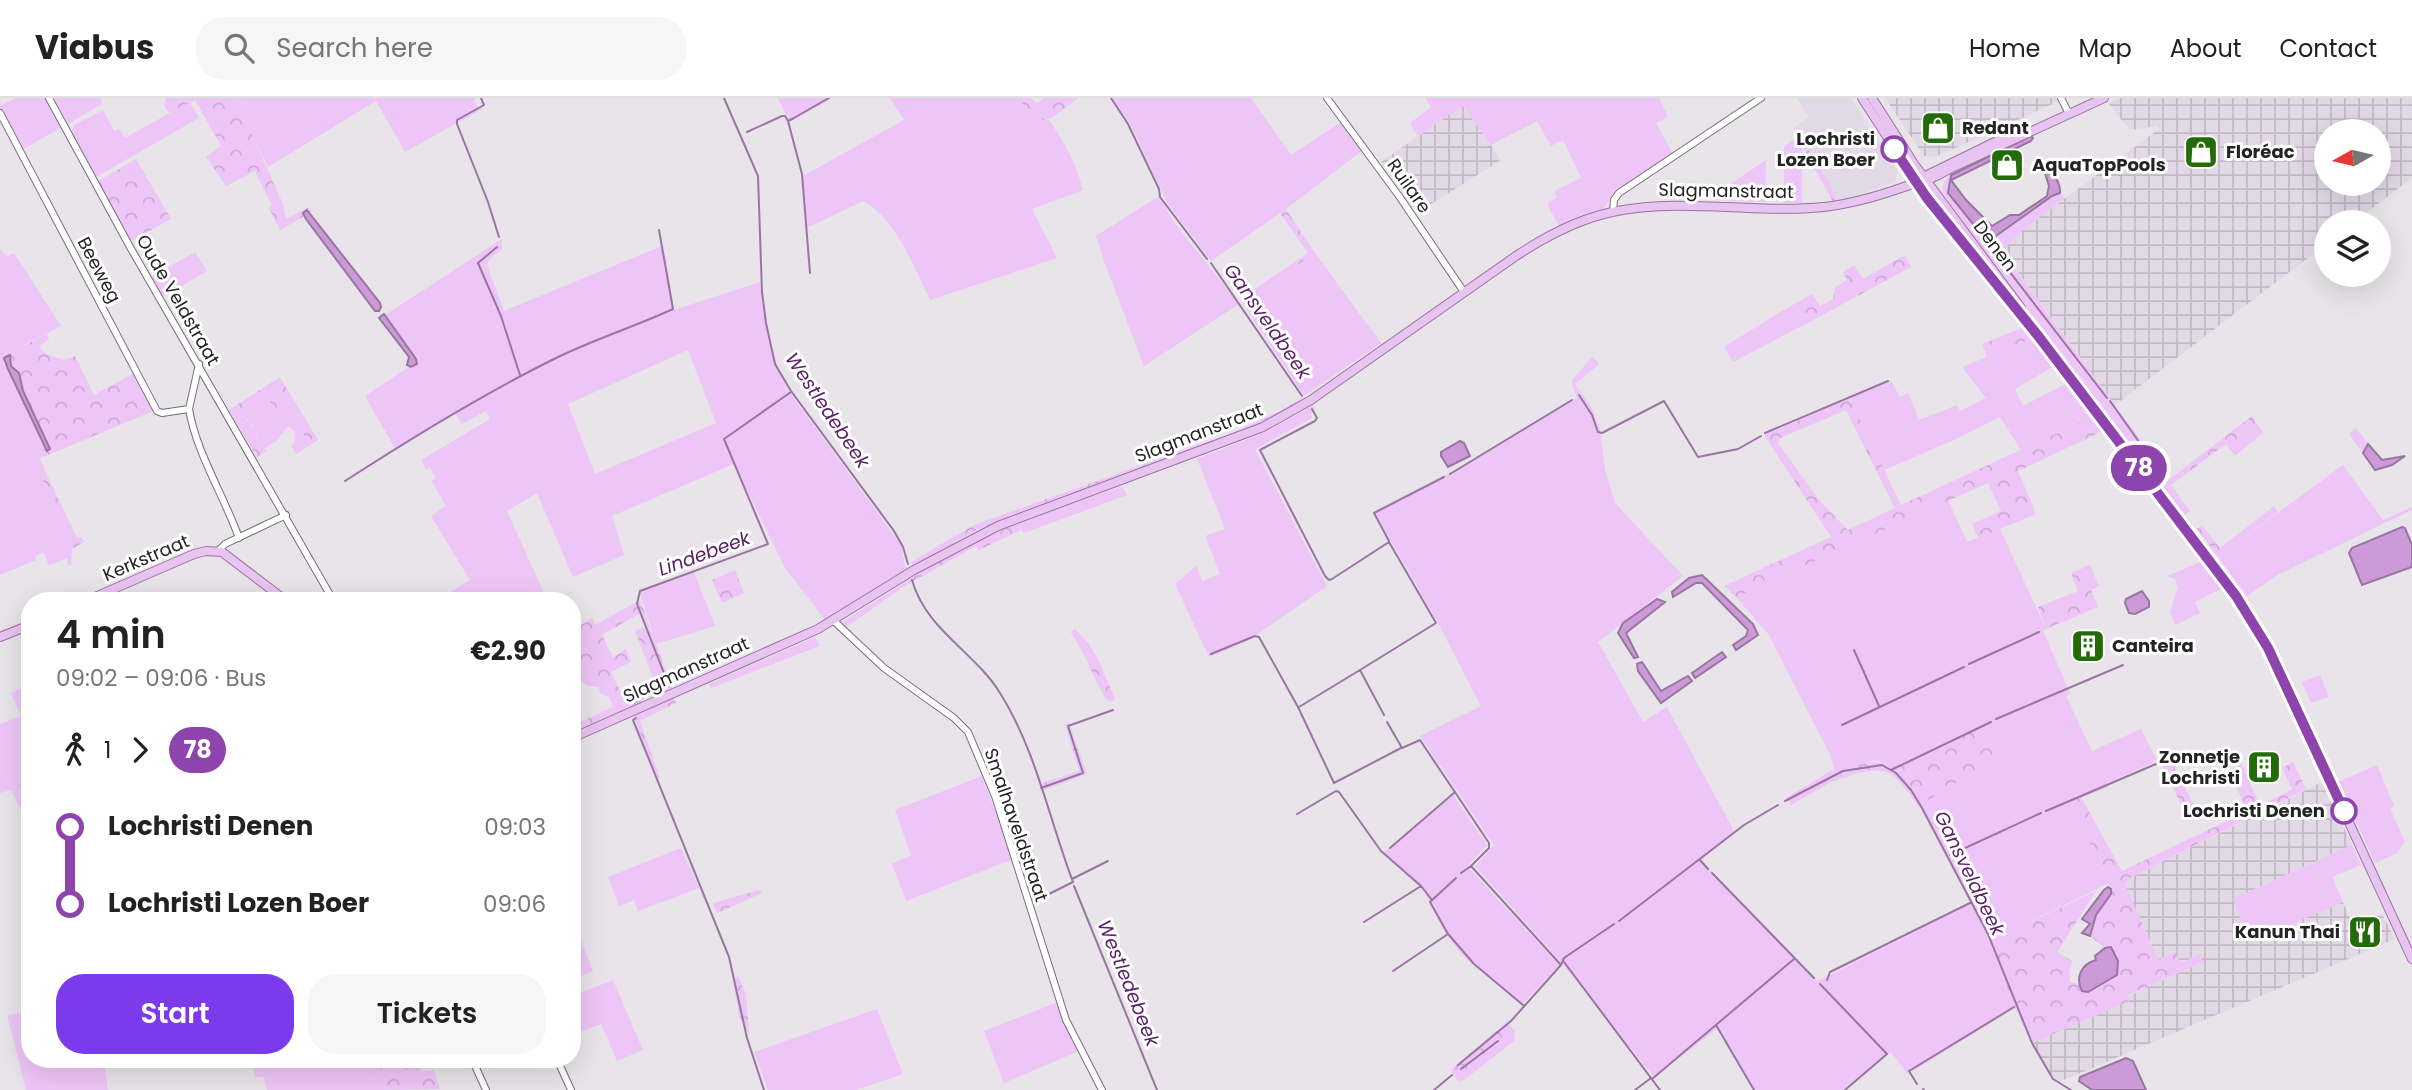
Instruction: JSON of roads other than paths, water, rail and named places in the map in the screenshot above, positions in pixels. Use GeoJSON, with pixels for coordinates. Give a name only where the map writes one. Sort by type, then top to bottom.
{"type":"FeatureCollection","features":[{"type":"Feature","properties":{"kind":"main road","name":"Denen"},"geometry":{"type":"LineString","coordinates":[[1862,98],[1916,183],[2039,337],[2236,596],[2255,625],[2282,677],[2412,960]]}},
{"type":"Feature","properties":{"kind":"main road","name":"Denen"},"geometry":{"type":"LineString","coordinates":[[1872,98],[1900,144],[2009,291],[2039,337]]}},
{"type":"Feature","properties":{"kind":"main road"},"geometry":{"type":"LineString","coordinates":[[2068,112],[2092,98]]}},
{"type":"Feature","properties":{"kind":"main road"},"geometry":{"type":"LineString","coordinates":[[1916,183],[2068,112],[2105,98]]}},
{"type":"Feature","properties":{"kind":"main road","name":"Slagmanstraat"},"geometry":{"type":"LineString","coordinates":[[581,734],[834,621],[914,570],[998,526],[1269,424],[1311,400],[1545,238],[1584,220],[1614,211],[1662,205],[1822,207],[1867,199],[1916,183]]}},
{"type":"Feature","properties":{"kind":"main road","name":"Kerkstraat"},"geometry":{"type":"LineString","coordinates":[[107,592],[201,552],[218,551],[272,592]]}},
{"type":"Feature","properties":{"kind":"main road"},"geometry":{"type":"LineString","coordinates":[[0,637],[21,629]]}},
{"type":"Feature","properties":{"kind":"street","name":"Oude Veldstraat"},"geometry":{"type":"LineString","coordinates":[[49,98],[130,247],[329,592]]}},
{"type":"Feature","properties":{"kind":"street","name":"Ruilare"},"geometry":{"type":"LineString","coordinates":[[1327,98],[1384,174],[1464,292]]}},
{"type":"Feature","properties":{"kind":"street"},"geometry":{"type":"LineString","coordinates":[[1614,211],[1614,200],[1619,193],[1761,98]]}},
{"type":"Feature","properties":{"kind":"street"},"geometry":{"type":"LineString","coordinates":[[2061,98],[2068,112]]}},
{"type":"Feature","properties":{"kind":"street","name":"Beeweg"},"geometry":{"type":"LineString","coordinates":[[0,113],[157,411],[162,413],[189,409]]}},
{"type":"Feature","properties":{"kind":"street"},"geometry":{"type":"LineString","coordinates":[[199,364],[189,409],[199,441],[239,538]]}},
{"type":"Feature","properties":{"kind":"street"},"geometry":{"type":"LineString","coordinates":[[218,551],[225,544],[286,514]]}},
{"type":"Feature","properties":{"kind":"street","name":"Smalhaveldstraat"},"geometry":{"type":"LineString","coordinates":[[834,621],[884,668],[954,718],[968,732],[1003,820],[1066,1020],[1102,1090]]}},
{"type":"Feature","properties":{"kind":"street"},"geometry":{"type":"LineString","coordinates":[[476,1068],[486,1090]]}},
{"type":"Feature","properties":{"kind":"street"},"geometry":{"type":"LineString","coordinates":[[561,1068],[571,1090]]}},
{"type":"Feature","properties":{"kind":"waterway"},"geometry":{"type":"LineString","coordinates":[[481,98],[484,105],[457,120],[457,124],[499,237]]}},
{"type":"Feature","properties":{"kind":"waterway","name":"Westledebeek"},"geometry":{"type":"LineString","coordinates":[[724,98],[758,176],[762,292],[775,364],[791,391],[894,531],[908,564]]}},
{"type":"Feature","properties":{"kind":"waterway","name":"Gansveldbeek"},"geometry":{"type":"LineString","coordinates":[[747,132],[782,116],[788,121],[829,98]]}},
{"type":"Feature","properties":{"kind":"waterway","name":"Gansveldbeek"},"geometry":{"type":"LineString","coordinates":[[1111,98],[1128,124],[1159,189],[1160,197],[1207,259]]}},
{"type":"Feature","properties":{"kind":"waterway"},"geometry":{"type":"LineString","coordinates":[[788,121],[802,174],[810,273]]}},
{"type":"Feature","properties":{"kind":"waterway"},"geometry":{"type":"LineString","coordinates":[[345,481],[500,387],[554,359],[673,309],[659,230]]}},
{"type":"Feature","properties":{"kind":"waterway"},"geometry":{"type":"LineString","coordinates":[[1991,242],[1992,249],[2107,398]]}},
{"type":"Feature","properties":{"kind":"waterway"},"geometry":{"type":"LineString","coordinates":[[497,247],[478,263],[501,316],[520,375]]}},
{"type":"Feature","properties":{"kind":"waterway","name":"Gansveldbeek"},"geometry":{"type":"LineString","coordinates":[[1211,263],[1302,396]]}},
{"type":"Feature","properties":{"kind":"waterway"},"geometry":{"type":"LineString","coordinates":[[1765,433],[1888,381]]}},
{"type":"Feature","properties":{"kind":"waterway","name":"Lindebeek"},"geometry":{"type":"LineString","coordinates":[[630,703],[669,686],[637,604],[640,591],[768,544],[724,439],[791,392]]}},
{"type":"Feature","properties":{"kind":"waterway"},"geometry":{"type":"LineString","coordinates":[[1579,395],[1592,415],[1598,432],[1602,433],[1664,401],[1698,457],[1738,449],[1761,436]]}},
{"type":"Feature","properties":{"kind":"waterway"},"geometry":{"type":"LineString","coordinates":[[1450,474],[1572,400]]}},
{"type":"Feature","properties":{"kind":"waterway"},"geometry":{"type":"LineString","coordinates":[[2110,401],[2154,463]]}},
{"type":"Feature","properties":{"kind":"waterway","name":"Gansveldbeek"},"geometry":{"type":"LineString","coordinates":[[1312,409],[1317,418],[1315,421],[1260,450],[1325,576],[1329,580],[1332,579],[1389,542],[1436,623],[1360,670],[1384,715]]}},
{"type":"Feature","properties":{"kind":"waterway"},"geometry":{"type":"LineString","coordinates":[[1389,541],[1374,513],[1444,477]]}},
{"type":"Feature","properties":{"kind":"waterway","name":"Westledebeek"},"geometry":{"type":"LineString","coordinates":[[912,580],[919,598],[939,627],[990,678],[1012,715],[1033,761],[1073,882],[1032,900]]}},
{"type":"Feature","properties":{"kind":"waterway"},"geometry":{"type":"LineString","coordinates":[[1969,664],[2039,632]]}},
{"type":"Feature","properties":{"kind":"waterway"},"geometry":{"type":"LineString","coordinates":[[1211,654],[1255,636],[1259,637],[1298,707],[1334,783],[1401,748]]}},
{"type":"Feature","properties":{"kind":"waterway"},"geometry":{"type":"LineString","coordinates":[[1854,650],[1879,706]]}},
{"type":"Feature","properties":{"kind":"waterway"},"geometry":{"type":"LineString","coordinates":[[1996,719],[2123,665]]}},
{"type":"Feature","properties":{"kind":"waterway"},"geometry":{"type":"LineString","coordinates":[[1842,725],[1964,667]]}},
{"type":"Feature","properties":{"kind":"waterway"},"geometry":{"type":"LineString","coordinates":[[1299,707],[1360,670]]}},
{"type":"Feature","properties":{"kind":"waterway"},"geometry":{"type":"LineString","coordinates":[[1041,788],[1083,773],[1068,726],[1113,710]]}},
{"type":"Feature","properties":{"kind":"waterway","name":"Lindebeek"},"geometry":{"type":"LineString","coordinates":[[636,718],[633,720],[729,957],[747,1038],[764,1090]]}},
{"type":"Feature","properties":{"kind":"waterway","name":"Gansveldbeek"},"geometry":{"type":"LineString","coordinates":[[1387,722],[1402,748],[1420,740],[1489,843],[1489,848],[1471,866],[1561,965]]}},
{"type":"Feature","properties":{"kind":"waterway"},"geometry":{"type":"LineString","coordinates":[[1891,770],[1991,722]]}},
{"type":"Feature","properties":{"kind":"waterway"},"geometry":{"type":"LineString","coordinates":[[2046,811],[2156,764]]}},
{"type":"Feature","properties":{"kind":"waterway","name":"Gansveldbeek"},"geometry":{"type":"LineString","coordinates":[[1785,801],[1843,771],[1882,765],[1896,773],[1922,808],[1988,934],[2032,1043],[2053,1079],[2071,1090]]}},
{"type":"Feature","properties":{"kind":"waterway"},"geometry":{"type":"LineString","coordinates":[[1297,814],[1336,791],[1339,792],[1381,851],[1421,886]]}},
{"type":"Feature","properties":{"kind":"waterway"},"geometry":{"type":"LineString","coordinates":[[1390,848],[1455,792]]}},
{"type":"Feature","properties":{"kind":"waterway","name":"Gansveldbeek"},"geometry":{"type":"LineString","coordinates":[[1619,921],[1744,825],[1778,805]]}},
{"type":"Feature","properties":{"kind":"waterway"},"geometry":{"type":"LineString","coordinates":[[1950,855],[2041,813]]}},
{"type":"Feature","properties":{"kind":"waterway"},"geometry":{"type":"LineString","coordinates":[[1700,860],[1708,869]]}},
{"type":"Feature","properties":{"kind":"waterway"},"geometry":{"type":"LineString","coordinates":[[1072,879],[1108,861]]}},
{"type":"Feature","properties":{"kind":"waterway"},"geometry":{"type":"LineString","coordinates":[[1461,873],[1471,866]]}},
{"type":"Feature","properties":{"kind":"waterway"},"geometry":{"type":"LineString","coordinates":[[1712,873],[1814,978]]}},
{"type":"Feature","properties":{"kind":"waterway"},"geometry":{"type":"LineString","coordinates":[[1393,971],[1448,934],[1430,902],[1456,878]]}},
{"type":"Feature","properties":{"kind":"waterway","name":"Westledebeek"},"geometry":{"type":"LineString","coordinates":[[1074,886],[1157,1090]]}},
{"type":"Feature","properties":{"kind":"waterway"},"geometry":{"type":"LineString","coordinates":[[1364,922],[1421,886],[1432,900]]}},
{"type":"Feature","properties":{"kind":"waterway"},"geometry":{"type":"LineString","coordinates":[[1827,980],[1830,972],[1972,902]]}},
{"type":"Feature","properties":{"kind":"waterway","name":"Gansveldbeek"},"geometry":{"type":"LineString","coordinates":[[1458,1065],[1511,1021],[1561,965],[1564,958],[1614,924]]}},
{"type":"Feature","properties":{"kind":"waterway"},"geometry":{"type":"LineString","coordinates":[[1449,935],[1474,964],[1523,1005]]}},
{"type":"Feature","properties":{"kind":"waterway"},"geometry":{"type":"LineString","coordinates":[[1652,1079],[1794,959]]}},
{"type":"Feature","properties":{"kind":"waterway"},"geometry":{"type":"LineString","coordinates":[[1564,962],[1660,1090]]}},
{"type":"Feature","properties":{"kind":"waterway"},"geometry":{"type":"LineString","coordinates":[[1820,984],[1887,1054],[1845,1090]]}},
{"type":"Feature","properties":{"kind":"waterway"},"geometry":{"type":"LineString","coordinates":[[1917,1084],[1909,1071],[2014,1007]]}},
{"type":"Feature","properties":{"kind":"waterway"},"geometry":{"type":"LineString","coordinates":[[1716,1025],[1754,1090]]}},
{"type":"Feature","properties":{"kind":"waterway"},"geometry":{"type":"LineString","coordinates":[[1461,1069],[1498,1041]]}},
{"type":"Feature","properties":{"kind":"waterway"},"geometry":{"type":"LineString","coordinates":[[1434,1090],[1452,1075]]}},
{"type":"Feature","properties":{"kind":"waterway"},"geometry":{"type":"LineString","coordinates":[[1635,1090],[1651,1078]]}},
{"type":"Feature","properties":{"kind":"place","name":"Redant"},"geometry":{"type":"Point","coordinates":[1938,128]}},
{"type":"Feature","properties":{"kind":"place","name":"Lochristi Lozen Boer"},"geometry":{"type":"Point","coordinates":[1894,149]}},
{"type":"Feature","properties":{"kind":"place","name":"Floréac"},"geometry":{"type":"Point","coordinates":[2201,152]}},
{"type":"Feature","properties":{"kind":"place","name":"AquaTopPools"},"geometry":{"type":"Point","coordinates":[2007,165]}},
{"type":"Feature","properties":{"kind":"place","name":"Canteira"},"geometry":{"type":"Point","coordinates":[2088,646]}},
{"type":"Feature","properties":{"kind":"place","name":"Zonnetje Lochristi"},"geometry":{"type":"Point","coordinates":[2264,767]}},
{"type":"Feature","properties":{"kind":"place","name":"Lochristi Denen"},"geometry":{"type":"Point","coordinates":[2344,811]}},
{"type":"Feature","properties":{"kind":"place","name":"Kanun Thai"},"geometry":{"type":"Point","coordinates":[2365,932]}}]}
